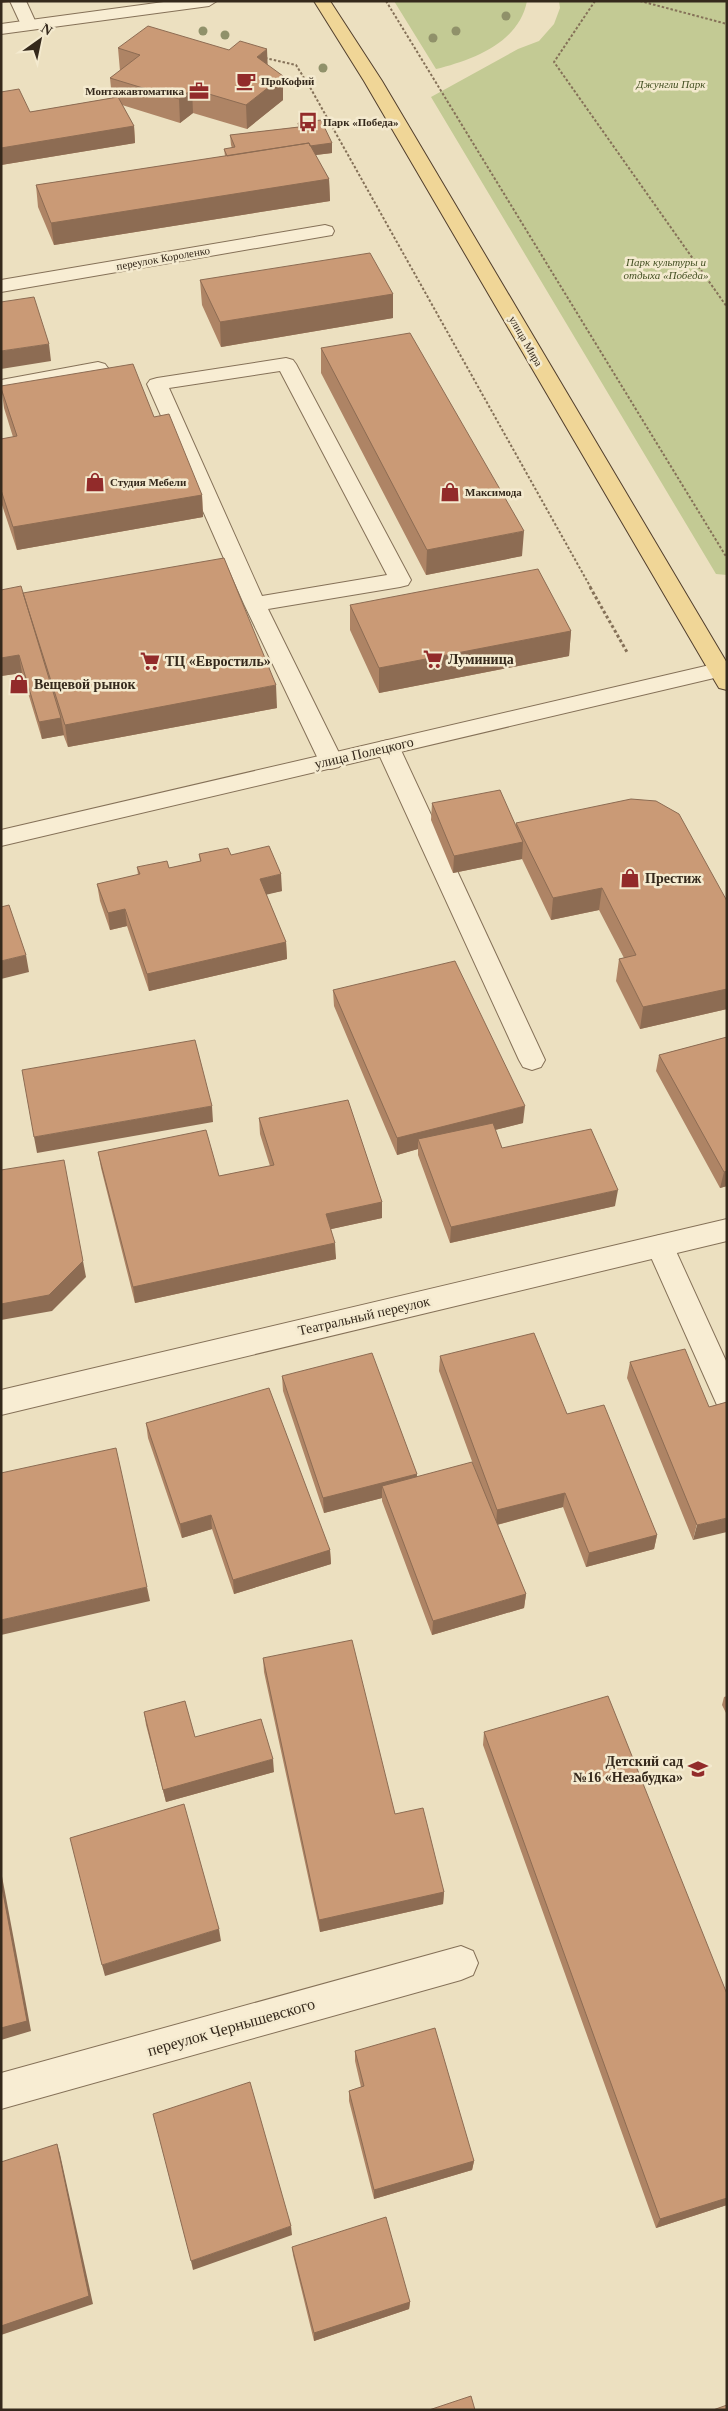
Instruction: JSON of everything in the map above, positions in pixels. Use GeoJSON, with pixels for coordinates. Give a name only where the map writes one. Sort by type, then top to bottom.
{"type":"FeatureCollection","features":[{"type":"Feature","properties":{"kind":"main road","name":"улица Мира"},"geometry":{"type":"LineString","coordinates":[[322,1],[373,81],[724,674]]}},
{"type":"Feature","properties":{"kind":"street"},"geometry":{"type":"LineString","coordinates":[[18,1],[29,25]]}},
{"type":"Feature","properties":{"kind":"street"},"geometry":{"type":"LineString","coordinates":[[1,29],[209,1]]}},
{"type":"Feature","properties":{"kind":"street","name":"переулок Короленко"},"geometry":{"type":"LineString","coordinates":[[1,286],[325,230]]}},
{"type":"Feature","properties":{"kind":"street"},"geometry":{"type":"LineString","coordinates":[[255,604],[400,580],[286,364],[157,384],[255,604],[331,761]]}},
{"type":"Feature","properties":{"kind":"street"},"geometry":{"type":"LineString","coordinates":[[1,386],[98,368]]}},
{"type":"Feature","properties":{"kind":"street","name":"улица Полецкого"},"geometry":{"type":"LineString","coordinates":[[1,838],[388,748],[724,674]]}},
{"type":"Feature","properties":{"kind":"street"},"geometry":{"type":"LineString","coordinates":[[388,748],[532,1060]]}},
{"type":"Feature","properties":{"kind":"street","name":"Театральный переулок"},"geometry":{"type":"LineString","coordinates":[[1,1403],[727,1230]]}},
{"type":"Feature","properties":{"kind":"street"},"geometry":{"type":"LineString","coordinates":[[660,1246],[727,1396]]}},
{"type":"Feature","properties":{"kind":"street","name":"переулок Чернышевского"},"geometry":{"type":"LineString","coordinates":[[1,2091],[461,1963]]}},
{"type":"Feature","properties":{"kind":"path"},"geometry":{"type":"LineString","coordinates":[[386,1],[727,558]]}},
{"type":"Feature","properties":{"kind":"path"},"geometry":{"type":"LineString","coordinates":[[595,1],[554,62],[727,307]]}},
{"type":"Feature","properties":{"kind":"path"},"geometry":{"type":"LineString","coordinates":[[640,1],[727,24]]}},
{"type":"Feature","properties":{"kind":"path"},"geometry":{"type":"LineString","coordinates":[[257,56],[296,65],[311,89],[631,659]]}},
{"type":"Feature","properties":{"kind":"green space"},"geometry":{"type":"Polygon","coordinates":[[[394,1],[527,1],[522,16],[504,39],[479,55],[436,69],[394,1]]]}},
{"type":"Feature","properties":{"kind":"green space"},"geometry":{"type":"Polygon","coordinates":[[[559,1],[727,1],[727,575],[716,574],[431,97],[518,49],[539,41],[554,24],[560,8],[559,1]]]}},
{"type":"Feature","properties":{"kind":"building"},"geometry":{"type":"Polygon","coordinates":[[[148,26],[229,50],[240,41],[267,49],[257,57],[283,76],[246,105],[192,89],[179,99],[110,78],[140,55],[118,48],[148,26]]]}},
{"type":"Feature","properties":{"kind":"building"},"geometry":{"type":"Polygon","coordinates":[[[19,89],[30,112],[118,97],[134,126],[1,148],[1,92],[19,89]]]}},
{"type":"Feature","properties":{"kind":"building"},"geometry":{"type":"Polygon","coordinates":[[[321,120],[332,143],[310,146],[309,143],[227,156],[224,149],[235,147],[230,135],[299,127],[298,123],[321,120]]]}},
{"type":"Feature","properties":{"kind":"building"},"geometry":{"type":"Polygon","coordinates":[[[309,143],[329,179],[51,223],[36,185],[309,143]]]}},
{"type":"Feature","properties":{"kind":"building"},"geometry":{"type":"Polygon","coordinates":[[[370,253],[393,294],[220,322],[200,280],[370,253]]]}},
{"type":"Feature","properties":{"kind":"building"},"geometry":{"type":"Polygon","coordinates":[[[34,297],[49,344],[1,351],[1,302],[34,297]]]}},
{"type":"Feature","properties":{"kind":"building"},"geometry":{"type":"Polygon","coordinates":[[[410,333],[524,531],[427,550],[321,348],[410,333]]]}},
{"type":"Feature","properties":{"kind":"building","name":"Студия Мебели"},"geometry":{"type":"Polygon","coordinates":[[[133,364],[154,417],[169,414],[202,495],[13,527],[1,490],[1,439],[17,436],[1,386],[133,364]]]}},
{"type":"Feature","properties":{"kind":"building","name":"ТЦ «Евростиль»"},"geometry":{"type":"Polygon","coordinates":[[[224,558],[276,685],[65,725],[23,593],[224,558]]]}},
{"type":"Feature","properties":{"kind":"building"},"geometry":{"type":"Polygon","coordinates":[[[538,569],[571,631],[379,668],[350,605],[538,569]]]}},
{"type":"Feature","properties":{"kind":"building"},"geometry":{"type":"Polygon","coordinates":[[[21,586],[61,718],[39,722],[19,655],[1,658],[1,590],[21,586]]]}},
{"type":"Feature","properties":{"kind":"building"},"geometry":{"type":"Polygon","coordinates":[[[500,790],[523,842],[454,856],[432,803],[500,790]]]}},
{"type":"Feature","properties":{"kind":"building"},"geometry":{"type":"Polygon","coordinates":[[[631,799],[656,801],[679,814],[727,901],[727,989],[643,1007],[619,959],[636,955],[602,888],[553,898],[516,823],[631,799]]]}},
{"type":"Feature","properties":{"kind":"building"},"geometry":{"type":"Polygon","coordinates":[[[269,846],[281,874],[260,879],[286,942],[147,974],[125,909],[108,913],[97,884],[140,874],[137,867],[167,861],[169,868],[201,861],[199,854],[228,848],[231,855],[269,846]]]}},
{"type":"Feature","properties":{"kind":"building"},"geometry":{"type":"Polygon","coordinates":[[[9,905],[26,955],[1,961],[1,907],[9,905]]]}},
{"type":"Feature","properties":{"kind":"building"},"geometry":{"type":"Polygon","coordinates":[[[455,961],[525,1106],[397,1138],[333,990],[455,961]]]}},
{"type":"Feature","properties":{"kind":"building"},"geometry":{"type":"Polygon","coordinates":[[[727,1037],[727,1171],[724,1172],[659,1055],[727,1037]]]}},
{"type":"Feature","properties":{"kind":"building"},"geometry":{"type":"Polygon","coordinates":[[[195,1040],[212,1106],[34,1137],[22,1070],[195,1040]]]}},
{"type":"Feature","properties":{"kind":"building"},"geometry":{"type":"Polygon","coordinates":[[[348,1100],[382,1202],[326,1214],[335,1243],[133,1287],[98,1152],[206,1130],[219,1176],[274,1165],[259,1118],[348,1100]]]}},
{"type":"Feature","properties":{"kind":"building"},"geometry":{"type":"Polygon","coordinates":[[[493,1123],[502,1148],[591,1129],[618,1190],[451,1227],[418,1139],[493,1123]]]}},
{"type":"Feature","properties":{"kind":"building"},"geometry":{"type":"Polygon","coordinates":[[[64,1160],[83,1261],[49,1295],[1,1304],[1,1170],[64,1160]]]}},
{"type":"Feature","properties":{"kind":"building"},"geometry":{"type":"Polygon","coordinates":[[[534,1333],[567,1414],[604,1405],[657,1535],[589,1553],[565,1493],[497,1510],[440,1356],[534,1333]]]}},
{"type":"Feature","properties":{"kind":"building"},"geometry":{"type":"Polygon","coordinates":[[[685,1349],[709,1407],[727,1402],[727,1518],[697,1525],[630,1362],[685,1349]]]}},
{"type":"Feature","properties":{"kind":"building"},"geometry":{"type":"Polygon","coordinates":[[[372,1353],[417,1474],[323,1498],[282,1376],[372,1353]]]}},
{"type":"Feature","properties":{"kind":"building"},"geometry":{"type":"Polygon","coordinates":[[[269,1388],[330,1550],[233,1580],[211,1515],[180,1524],[146,1423],[269,1388]]]}},
{"type":"Feature","properties":{"kind":"building"},"geometry":{"type":"Polygon","coordinates":[[[116,1448],[147,1587],[1,1620],[1,1473],[116,1448]]]}},
{"type":"Feature","properties":{"kind":"building"},"geometry":{"type":"Polygon","coordinates":[[[472,1462],[526,1594],[433,1621],[382,1486],[472,1462]]]}},
{"type":"Feature","properties":{"kind":"building"},"geometry":{"type":"Polygon","coordinates":[[[352,1640],[395,1814],[423,1808],[444,1892],[319,1920],[263,1658],[352,1640]]]}},
{"type":"Feature","properties":{"kind":"building"},"geometry":{"type":"Polygon","coordinates":[[[608,1696],[727,1994],[727,2198],[660,2219],[484,1732],[608,1696]]]}},
{"type":"Feature","properties":{"kind":"building"},"geometry":{"type":"Polygon","coordinates":[[[185,1701],[195,1737],[261,1719],[273,1759],[163,1790],[144,1712],[185,1701]]]}},
{"type":"Feature","properties":{"kind":"building"},"geometry":{"type":"Polygon","coordinates":[[[184,1804],[219,1929],[102,1965],[70,1838],[184,1804]]]}},
{"type":"Feature","properties":{"kind":"building"},"geometry":{"type":"Polygon","coordinates":[[[1,1882],[27,2021],[1,2028],[1,1882]]]}},
{"type":"Feature","properties":{"kind":"building"},"geometry":{"type":"Polygon","coordinates":[[[435,2028],[474,2161],[374,2190],[349,2091],[364,2086],[355,2051],[435,2028]]]}},
{"type":"Feature","properties":{"kind":"building"},"geometry":{"type":"Polygon","coordinates":[[[250,2082],[291,2226],[191,2261],[153,2114],[250,2082]]]}},
{"type":"Feature","properties":{"kind":"building"},"geometry":{"type":"Polygon","coordinates":[[[57,2144],[89,2296],[1,2326],[1,2162],[57,2144]]]}},
{"type":"Feature","properties":{"kind":"building"},"geometry":{"type":"Polygon","coordinates":[[[386,2217],[410,2302],[314,2333],[292,2247],[386,2217]]]}},
{"type":"Feature","properties":{"kind":"building"},"geometry":{"type":"Polygon","coordinates":[[[471,2396],[475,2410],[429,2410],[471,2396]]]}},
{"type":"Feature","properties":{"kind":"building"},"geometry":{"type":"Polygon","coordinates":[[[727,2405],[727,2410],[713,2410],[727,2405]]]}},
{"type":"Feature","properties":{"kind":"place","name":"ПроКофий"},"geometry":{"type":"Point","coordinates":[246,81]}},
{"type":"Feature","properties":{"kind":"place","name":"Монтажавтоматика"},"geometry":{"type":"Point","coordinates":[199,91]}},
{"type":"Feature","properties":{"kind":"place","name":"Парк «Победа»"},"geometry":{"type":"Point","coordinates":[308,122]}},
{"type":"Feature","properties":{"kind":"place","name":"Студия Мебели"},"geometry":{"type":"Point","coordinates":[95,482]}},
{"type":"Feature","properties":{"kind":"place","name":"Максимода"},"geometry":{"type":"Point","coordinates":[450,492]}},
{"type":"Feature","properties":{"kind":"place","name":"Луминица"},"geometry":{"type":"Point","coordinates":[433,659]}},
{"type":"Feature","properties":{"kind":"place","name":"ТЦ «Евростиль»"},"geometry":{"type":"Point","coordinates":[150,661]}},
{"type":"Feature","properties":{"kind":"place","name":"Вещевой рынок"},"geometry":{"type":"Point","coordinates":[19,684]}},
{"type":"Feature","properties":{"kind":"place","name":"Престиж"},"geometry":{"type":"Point","coordinates":[630,878]}},
{"type":"Feature","properties":{"kind":"place","name":"Детский сад №16 «Незабудка»"},"geometry":{"type":"Point","coordinates":[698,1769]}},
{"type":"Feature","properties":{"kind":"park label","name":"Джунгли Парк"},"geometry":{"type":"Point","coordinates":[671,84]}},
{"type":"Feature","properties":{"kind":"park label","name":"Парк культуры и отдыха «Победа»"},"geometry":{"type":"Point","coordinates":[666,268]}}]}
